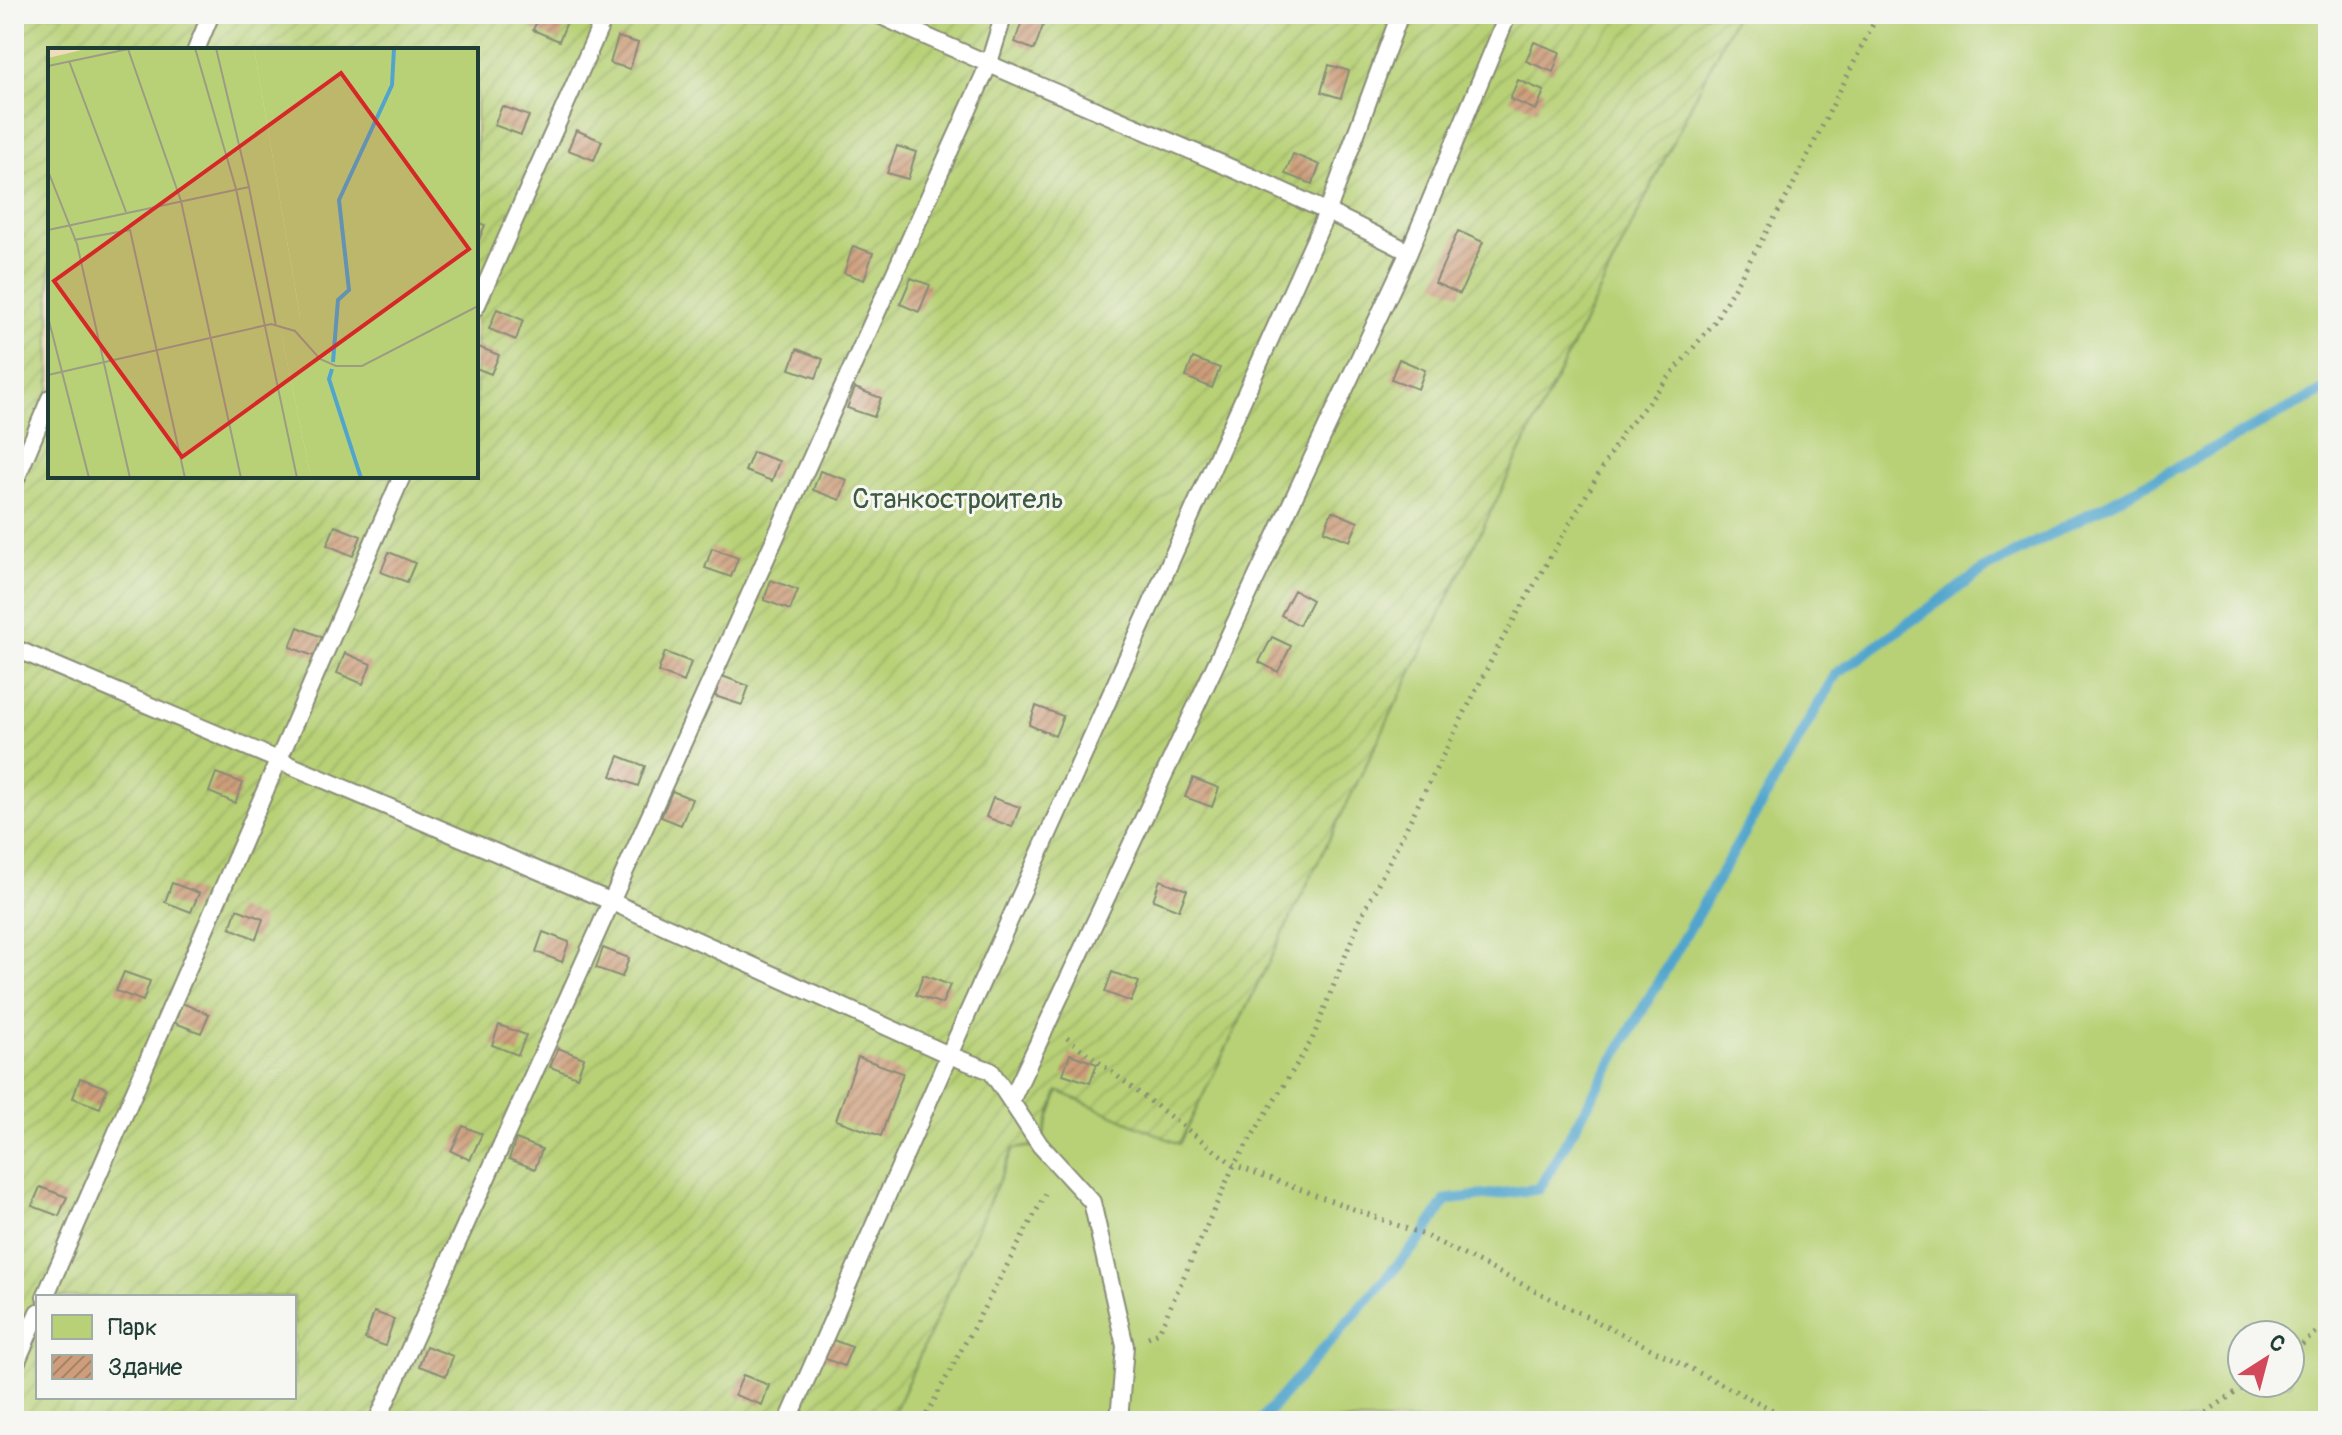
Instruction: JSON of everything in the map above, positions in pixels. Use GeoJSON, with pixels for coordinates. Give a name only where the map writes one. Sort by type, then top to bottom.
{"type":"FeatureCollection","features":[{"type":"Feature","properties":{"kind":"lane"},"geometry":{"type":"LineString","coordinates":[[197,48],[211,14]]}},
{"type":"Feature","properties":{"kind":"lane"},"geometry":{"type":"LineString","coordinates":[[478,302],[603,20],[590,14]]}},
{"type":"Feature","properties":{"kind":"lane"},"geometry":{"type":"LineString","coordinates":[[877,14],[988,66],[1328,210],[1409,252]]}},
{"type":"Feature","properties":{"kind":"lane"},"geometry":{"type":"LineString","coordinates":[[377,1421],[988,66],[1004,14]]}},
{"type":"Feature","properties":{"kind":"lane"},"geometry":{"type":"LineString","coordinates":[[788,1421],[1328,210],[1400,14]]}},
{"type":"Feature","properties":{"kind":"lane"},"geometry":{"type":"LineString","coordinates":[[1011,1101],[1409,252],[1508,14]]}},
{"type":"Feature","properties":{"kind":"lane"},"geometry":{"type":"LineString","coordinates":[[14,484],[48,403]]}},
{"type":"Feature","properties":{"kind":"lane"},"geometry":{"type":"LineString","coordinates":[[46,1295],[401,478]]}},
{"type":"Feature","properties":{"kind":"lane"},"geometry":{"type":"LineString","coordinates":[[14,648],[610,901],[949,1055],[991,1071],[1060,1169],[1092,1202],[1125,1346],[1119,1421]]}},
{"type":"Feature","properties":{"kind":"lane"},"geometry":{"type":"LineString","coordinates":[[14,1368],[36,1317]]}},
{"type":"Feature","properties":{"kind":"path"},"geometry":{"type":"LineString","coordinates":[[1125,1346],[1159,1332],[1234,1165],[1312,1040],[1359,921],[1499,645],[1622,434],[1713,324],[1789,193],[1878,14]]}},
{"type":"Feature","properties":{"kind":"path"},"geometry":{"type":"LineString","coordinates":[[1047,1024],[1234,1165],[1424,1235],[1795,1421]]}},
{"type":"Feature","properties":{"kind":"path"},"geometry":{"type":"LineString","coordinates":[[923,1421],[1060,1169]]}},
{"type":"Feature","properties":{"kind":"path"},"geometry":{"type":"LineString","coordinates":[[2306,1341],[2328,1322]]}},
{"type":"Feature","properties":{"kind":"path"},"geometry":{"type":"LineString","coordinates":[[2193,1421],[2226,1399]]}},
{"type":"Feature","properties":{"kind":"green space","name":"Станкостроитель"},"geometry":{"type":"Polygon","coordinates":[[[14,14],[1736,14],[1179,1144],[1058,1091],[1040,1145],[1013,1149],[890,1421],[14,1421],[14,14]]]}},
{"type":"Feature","properties":{"kind":"green space"},"geometry":{"type":"Polygon","coordinates":[[[1736,14],[2328,14],[2328,1421],[890,1421],[1013,1149],[1040,1145],[1059,1091],[1179,1144],[1736,14]]]}},
{"type":"Feature","properties":{"kind":"building"},"geometry":{"type":"Polygon","coordinates":[[[540,14],[567,22],[559,41],[533,30],[540,14]]]}},
{"type":"Feature","properties":{"kind":"building"},"geometry":{"type":"Polygon","coordinates":[[[1024,15],[1044,23],[1034,50],[1015,42],[1024,15]]]}},
{"type":"Feature","properties":{"kind":"building"},"geometry":{"type":"Polygon","coordinates":[[[618,37],[638,43],[630,69],[610,63],[618,37]]]}},
{"type":"Feature","properties":{"kind":"building"},"geometry":{"type":"Polygon","coordinates":[[[1534,42],[1560,52],[1553,72],[1526,61],[1534,42]]]}},
{"type":"Feature","properties":{"kind":"building"},"geometry":{"type":"Polygon","coordinates":[[[1329,65],[1349,71],[1341,98],[1321,92],[1329,65]]]}},
{"type":"Feature","properties":{"kind":"building"},"geometry":{"type":"Polygon","coordinates":[[[1518,80],[1544,91],[1536,110],[1510,99],[1518,80]]]}},
{"type":"Feature","properties":{"kind":"building"},"geometry":{"type":"Polygon","coordinates":[[[502,106],[529,116],[521,135],[494,125],[502,106]]]}},
{"type":"Feature","properties":{"kind":"building"},"geometry":{"type":"Polygon","coordinates":[[[576,130],[602,141],[594,160],[568,150],[576,130]]]}},
{"type":"Feature","properties":{"kind":"building"},"geometry":{"type":"Polygon","coordinates":[[[897,146],[916,152],[908,179],[887,173],[897,146]]]}},
{"type":"Feature","properties":{"kind":"building"},"geometry":{"type":"Polygon","coordinates":[[[1293,154],[1320,165],[1312,184],[1285,174],[1293,154]]]}},
{"type":"Feature","properties":{"kind":"building"},"geometry":{"type":"Polygon","coordinates":[[[478,223],[485,225],[478,242],[478,223]]]}},
{"type":"Feature","properties":{"kind":"building"},"geometry":{"type":"Polygon","coordinates":[[[1458,231],[1483,242],[1460,294],[1435,283],[1458,231]]]}},
{"type":"Feature","properties":{"kind":"building"},"geometry":{"type":"Polygon","coordinates":[[[853,246],[873,253],[864,280],[844,273],[853,246]]]}},
{"type":"Feature","properties":{"kind":"building"},"geometry":{"type":"Polygon","coordinates":[[[911,278],[930,285],[919,312],[900,304],[911,278]]]}},
{"type":"Feature","properties":{"kind":"building"},"geometry":{"type":"Polygon","coordinates":[[[497,309],[523,320],[516,340],[489,329],[497,309]]]}},
{"type":"Feature","properties":{"kind":"building"},"geometry":{"type":"Polygon","coordinates":[[[478,347],[499,355],[491,374],[478,369],[478,347]]]}},
{"type":"Feature","properties":{"kind":"building"},"geometry":{"type":"Polygon","coordinates":[[[797,349],[823,359],[816,378],[790,369],[797,349]]]}},
{"type":"Feature","properties":{"kind":"building"},"geometry":{"type":"Polygon","coordinates":[[[1193,358],[1220,368],[1212,388],[1186,377],[1193,358]]]}},
{"type":"Feature","properties":{"kind":"building"},"geometry":{"type":"Polygon","coordinates":[[[1399,359],[1425,370],[1418,389],[1391,379],[1399,359]]]}},
{"type":"Feature","properties":{"kind":"building"},"geometry":{"type":"Polygon","coordinates":[[[855,388],[881,398],[874,417],[847,408],[855,388]]]}},
{"type":"Feature","properties":{"kind":"building"},"geometry":{"type":"Polygon","coordinates":[[[753,452],[779,461],[772,481],[745,471],[753,452]]]}},
{"type":"Feature","properties":{"kind":"building"},"geometry":{"type":"Polygon","coordinates":[[[820,471],[847,480],[840,500],[813,490],[820,471]]]}},
{"type":"Feature","properties":{"kind":"building"},"geometry":{"type":"Polygon","coordinates":[[[1332,511],[1358,522],[1350,541],[1324,531],[1332,511]]]}},
{"type":"Feature","properties":{"kind":"building"},"geometry":{"type":"Polygon","coordinates":[[[335,526],[361,536],[353,556],[327,545],[335,526]]]}},
{"type":"Feature","properties":{"kind":"building"},"geometry":{"type":"Polygon","coordinates":[[[712,548],[738,558],[731,577],[705,568],[712,548]]]}},
{"type":"Feature","properties":{"kind":"building"},"geometry":{"type":"Polygon","coordinates":[[[389,552],[415,563],[407,582],[381,572],[389,552]]]}},
{"type":"Feature","properties":{"kind":"building"},"geometry":{"type":"Polygon","coordinates":[[[771,580],[798,590],[790,610],[764,600],[771,580]]]}},
{"type":"Feature","properties":{"kind":"building"},"geometry":{"type":"Polygon","coordinates":[[[1294,590],[1312,600],[1299,625],[1281,615],[1294,590]]]}},
{"type":"Feature","properties":{"kind":"building"},"geometry":{"type":"Polygon","coordinates":[[[298,627],[324,638],[316,657],[290,647],[298,627]]]}},
{"type":"Feature","properties":{"kind":"building"},"geometry":{"type":"Polygon","coordinates":[[[1272,637],[1291,646],[1278,672],[1259,662],[1272,637]]]}},
{"type":"Feature","properties":{"kind":"building"},"geometry":{"type":"Polygon","coordinates":[[[665,652],[691,662],[684,682],[658,672],[665,652]]]}},
{"type":"Feature","properties":{"kind":"building"},"geometry":{"type":"Polygon","coordinates":[[[345,653],[371,664],[363,684],[337,673],[345,653]]]}},
{"type":"Feature","properties":{"kind":"building"},"geometry":{"type":"Polygon","coordinates":[[[722,676],[749,686],[742,705],[715,696],[722,676]]]}},
{"type":"Feature","properties":{"kind":"building"},"geometry":{"type":"Polygon","coordinates":[[[1036,706],[1063,716],[1055,736],[1029,725],[1036,706]]]}},
{"type":"Feature","properties":{"kind":"building"},"geometry":{"type":"Polygon","coordinates":[[[619,756],[645,766],[638,786],[611,776],[619,756]]]}},
{"type":"Feature","properties":{"kind":"building"},"geometry":{"type":"Polygon","coordinates":[[[216,773],[243,783],[235,803],[209,792],[216,773]]]}},
{"type":"Feature","properties":{"kind":"building"},"geometry":{"type":"Polygon","coordinates":[[[1193,778],[1219,788],[1212,807],[1185,797],[1193,778]]]}},
{"type":"Feature","properties":{"kind":"building"},"geometry":{"type":"Polygon","coordinates":[[[672,791],[692,799],[681,825],[661,817],[672,791]]]}},
{"type":"Feature","properties":{"kind":"building"},"geometry":{"type":"Polygon","coordinates":[[[993,798],[1020,807],[1012,827],[986,817],[993,798]]]}},
{"type":"Feature","properties":{"kind":"building"},"geometry":{"type":"Polygon","coordinates":[[[1160,880],[1187,890],[1179,910],[1153,900],[1160,880]]]}},
{"type":"Feature","properties":{"kind":"building"},"geometry":{"type":"Polygon","coordinates":[[[172,883],[199,893],[191,912],[165,902],[172,883]]]}},
{"type":"Feature","properties":{"kind":"building"},"geometry":{"type":"Polygon","coordinates":[[[237,909],[263,919],[256,939],[230,928],[237,909]]]}},
{"type":"Feature","properties":{"kind":"building"},"geometry":{"type":"Polygon","coordinates":[[[543,932],[569,942],[562,962],[536,952],[543,932]]]}},
{"type":"Feature","properties":{"kind":"building"},"geometry":{"type":"Polygon","coordinates":[[[603,948],[629,958],[622,977],[596,968],[603,948]]]}},
{"type":"Feature","properties":{"kind":"building"},"geometry":{"type":"Polygon","coordinates":[[[124,972],[150,981],[143,1001],[116,991],[124,972]]]}},
{"type":"Feature","properties":{"kind":"building"},"geometry":{"type":"Polygon","coordinates":[[[1112,972],[1139,982],[1131,1002],[1105,992],[1112,972]]]}},
{"type":"Feature","properties":{"kind":"building"},"geometry":{"type":"Polygon","coordinates":[[[923,975],[950,985],[942,1004],[916,995],[923,975]]]}},
{"type":"Feature","properties":{"kind":"building"},"geometry":{"type":"Polygon","coordinates":[[[182,1003],[209,1014],[201,1033],[175,1023],[182,1003]]]}},
{"type":"Feature","properties":{"kind":"building"},"geometry":{"type":"Polygon","coordinates":[[[499,1025],[526,1035],[518,1055],[492,1045],[499,1025]]]}},
{"type":"Feature","properties":{"kind":"building"},"geometry":{"type":"Polygon","coordinates":[[[558,1048],[584,1058],[577,1077],[550,1067],[558,1048]]]}},
{"type":"Feature","properties":{"kind":"building"},"geometry":{"type":"Polygon","coordinates":[[[1070,1054],[1097,1064],[1090,1083],[1063,1074],[1070,1054]]]}},
{"type":"Feature","properties":{"kind":"building"},"geometry":{"type":"Polygon","coordinates":[[[858,1057],[903,1073],[881,1136],[836,1120],[858,1057]]]}},
{"type":"Feature","properties":{"kind":"building"},"geometry":{"type":"Polygon","coordinates":[[[80,1078],[107,1088],[100,1108],[73,1098],[80,1078]]]}},
{"type":"Feature","properties":{"kind":"building"},"geometry":{"type":"Polygon","coordinates":[[[463,1126],[482,1134],[470,1160],[451,1151],[463,1126]]]}},
{"type":"Feature","properties":{"kind":"building"},"geometry":{"type":"Polygon","coordinates":[[[516,1139],[542,1149],[535,1169],[509,1159],[516,1139]]]}},
{"type":"Feature","properties":{"kind":"building"},"geometry":{"type":"Polygon","coordinates":[[[40,1187],[67,1197],[59,1216],[32,1206],[40,1187]]]}},
{"type":"Feature","properties":{"kind":"building"},"geometry":{"type":"Polygon","coordinates":[[[374,1312],[394,1319],[385,1346],[365,1339],[374,1312]]]}},
{"type":"Feature","properties":{"kind":"building"},"geometry":{"type":"Polygon","coordinates":[[[825,1337],[852,1347],[844,1366],[818,1356],[825,1337]]]}},
{"type":"Feature","properties":{"kind":"building"},"geometry":{"type":"Polygon","coordinates":[[[426,1346],[453,1356],[446,1376],[419,1366],[426,1346]]]}},
{"type":"Feature","properties":{"kind":"building"},"geometry":{"type":"Polygon","coordinates":[[[743,1375],[769,1385],[762,1405],[735,1395],[743,1375]]]}},
{"type":"Feature","properties":{"kind":"waterway"},"geometry":{"type":"LineString","coordinates":[[1260,1421],[1424,1235],[1446,1200],[1539,1189],[1836,674],[1985,569],[2328,388]]}}]}
